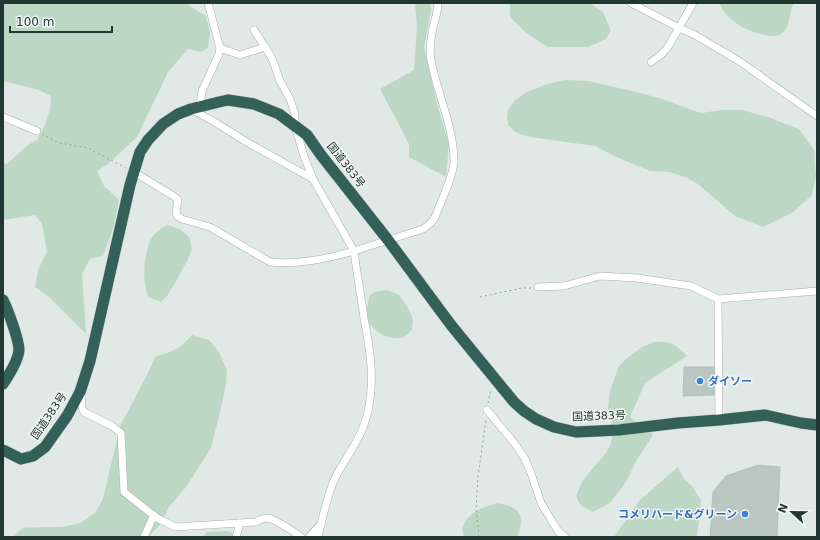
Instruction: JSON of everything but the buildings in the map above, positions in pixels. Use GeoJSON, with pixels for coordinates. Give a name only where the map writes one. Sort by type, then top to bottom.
{"type":"FeatureCollection","features":[{"type":"Feature","properties":{"kind":"highway","name":"国道383号"},"geometry":{"type":"LineString","coordinates":[[3,450],[21,459],[33,456],[45,447],[67,416],[81,390],[90,361],[130,185],[140,152],[148,140],[163,124],[178,114],[228,100],[254,104],[279,114],[307,135],[451,325],[514,402],[536,419],[567,431],[584,432],[619,430],[764,415],[817,425]]}},
{"type":"Feature","properties":{"kind":"highway"},"geometry":{"type":"LineString","coordinates":[[3,300],[18,343],[19,352],[12,370],[3,384]]}},
{"type":"Feature","properties":{"kind":"street"},"geometry":{"type":"LineString","coordinates":[[208,3],[220,48],[220,54],[195,108],[258,149],[313,179]]}},
{"type":"Feature","properties":{"kind":"street"},"geometry":{"type":"LineString","coordinates":[[134,172],[178,200],[176,211],[177,216],[182,219],[210,227],[270,262],[299,262],[326,259],[354,252],[423,229],[431,223],[435,217],[451,177],[454,163],[453,148],[448,123],[431,59],[430,44],[438,8],[437,3]]}},
{"type":"Feature","properties":{"kind":"street"},"geometry":{"type":"LineString","coordinates":[[631,3],[695,35],[739,61],[817,116]]}},
{"type":"Feature","properties":{"kind":"street"},"geometry":{"type":"LineString","coordinates":[[651,62],[661,55],[668,47],[693,3]]}},
{"type":"Feature","properties":{"kind":"street"},"geometry":{"type":"LineString","coordinates":[[254,30],[272,58],[280,82],[290,99],[295,114],[295,126],[313,179],[354,252],[372,364],[372,387],[363,430],[336,476],[330,491],[318,537]]}},
{"type":"Feature","properties":{"kind":"street"},"geometry":{"type":"LineString","coordinates":[[220,48],[240,56],[265,47]]}},
{"type":"Feature","properties":{"kind":"street"},"geometry":{"type":"LineString","coordinates":[[3,117],[36,131]]}},
{"type":"Feature","properties":{"kind":"street"},"geometry":{"type":"LineString","coordinates":[[538,288],[564,286],[600,276],[637,278],[691,286],[718,299],[817,291]]}},
{"type":"Feature","properties":{"kind":"street"},"geometry":{"type":"LineString","coordinates":[[718,299],[719,420]]}},
{"type":"Feature","properties":{"kind":"street"},"geometry":{"type":"LineString","coordinates":[[81,390],[82,408],[84,412],[112,426],[121,433],[124,492],[154,515],[175,527],[256,522],[261,519],[269,518],[302,537]]}},
{"type":"Feature","properties":{"kind":"street"},"geometry":{"type":"LineString","coordinates":[[487,410],[515,444],[525,459],[541,503],[558,531],[565,537]]}},
{"type":"Feature","properties":{"kind":"street"},"geometry":{"type":"LineString","coordinates":[[144,537],[154,515]]}},
{"type":"Feature","properties":{"kind":"street"},"geometry":{"type":"LineString","coordinates":[[236,537],[240,523]]}},
{"type":"Feature","properties":{"kind":"street"},"geometry":{"type":"LineString","coordinates":[[308,537],[322,524]]}},
{"type":"Feature","properties":{"kind":"path"},"geometry":{"type":"LineString","coordinates":[[36,131],[59,143],[88,148],[134,172]]}},
{"type":"Feature","properties":{"kind":"path"},"geometry":{"type":"LineString","coordinates":[[480,297],[522,288],[538,288]]}},
{"type":"Feature","properties":{"kind":"path"},"geometry":{"type":"LineString","coordinates":[[479,537],[476,508],[478,478],[487,410],[494,378]]}},
{"type":"Feature","properties":{"kind":"green space"},"geometry":{"type":"Polygon","coordinates":[[[3,3],[185,3],[206,16],[210,32],[208,48],[201,52],[188,49],[168,72],[137,137],[108,164],[97,171],[104,186],[119,200],[113,229],[103,256],[90,259],[82,274],[86,333],[49,297],[35,287],[38,270],[47,252],[42,224],[35,215],[3,220],[3,163],[7,164],[28,145],[37,140],[45,125],[50,109],[51,96],[36,89],[3,81],[3,3]]]}},
{"type":"Feature","properties":{"kind":"green space"},"geometry":{"type":"Polygon","coordinates":[[[415,3],[430,3],[431,10],[424,48],[438,107],[449,144],[446,177],[409,157],[409,144],[380,89],[414,70],[417,27],[415,3]]]}},
{"type":"Feature","properties":{"kind":"green space"},"geometry":{"type":"Polygon","coordinates":[[[510,3],[590,3],[603,12],[611,31],[606,39],[588,47],[548,47],[523,30],[510,17],[510,3]]]}},
{"type":"Feature","properties":{"kind":"green space"},"geometry":{"type":"Polygon","coordinates":[[[719,3],[794,3],[788,24],[784,31],[777,36],[770,36],[759,34],[738,25],[727,15],[719,3]]]}},
{"type":"Feature","properties":{"kind":"green space"},"geometry":{"type":"Polygon","coordinates":[[[566,80],[588,81],[632,91],[659,98],[701,113],[722,110],[742,110],[768,117],[799,129],[814,150],[816,176],[812,195],[792,213],[763,227],[735,216],[698,184],[687,178],[669,172],[650,171],[614,156],[595,146],[526,136],[515,132],[508,125],[508,110],[514,101],[525,93],[547,84],[566,80]]]}},
{"type":"Feature","properties":{"kind":"green space"},"geometry":{"type":"Polygon","coordinates":[[[168,225],[181,230],[189,237],[192,249],[175,283],[167,296],[161,302],[148,297],[146,291],[144,266],[147,249],[153,236],[160,229],[168,225]]]}},
{"type":"Feature","properties":{"kind":"green space"},"geometry":{"type":"Polygon","coordinates":[[[388,290],[399,295],[408,308],[413,319],[412,330],[403,338],[390,337],[381,334],[365,319],[370,295],[378,291],[388,290]]]}},
{"type":"Feature","properties":{"kind":"green space"},"geometry":{"type":"Polygon","coordinates":[[[192,335],[209,340],[219,352],[227,370],[226,384],[211,448],[186,487],[169,507],[161,524],[148,537],[13,537],[22,528],[62,527],[80,523],[95,513],[103,499],[120,426],[156,356],[176,349],[192,335]]]}},
{"type":"Feature","properties":{"kind":"green space"},"geometry":{"type":"Polygon","coordinates":[[[654,342],[673,344],[687,356],[645,383],[630,417],[653,435],[636,461],[626,482],[610,503],[593,512],[581,506],[576,496],[586,476],[606,453],[611,443],[613,430],[608,408],[610,391],[619,366],[642,347],[654,342]]]}},
{"type":"Feature","properties":{"kind":"green space"},"geometry":{"type":"Polygon","coordinates":[[[678,467],[684,479],[692,486],[701,500],[697,537],[614,537],[640,500],[678,467]]]}},
{"type":"Feature","properties":{"kind":"green space"},"geometry":{"type":"Polygon","coordinates":[[[498,503],[512,507],[519,514],[521,523],[517,537],[464,537],[462,528],[472,514],[481,508],[498,503]]]}},
{"type":"Feature","properties":{"kind":"green space"},"geometry":{"type":"Polygon","coordinates":[[[227,531],[243,537],[203,537],[207,532],[227,531]]]}},
{"type":"Feature","properties":{"kind":"place","name":"ダイソー"},"geometry":{"type":"Point","coordinates":[700,381]}},
{"type":"Feature","properties":{"kind":"place","name":"コメリハード&グリーン"},"geometry":{"type":"Point","coordinates":[745,514]}}]}
